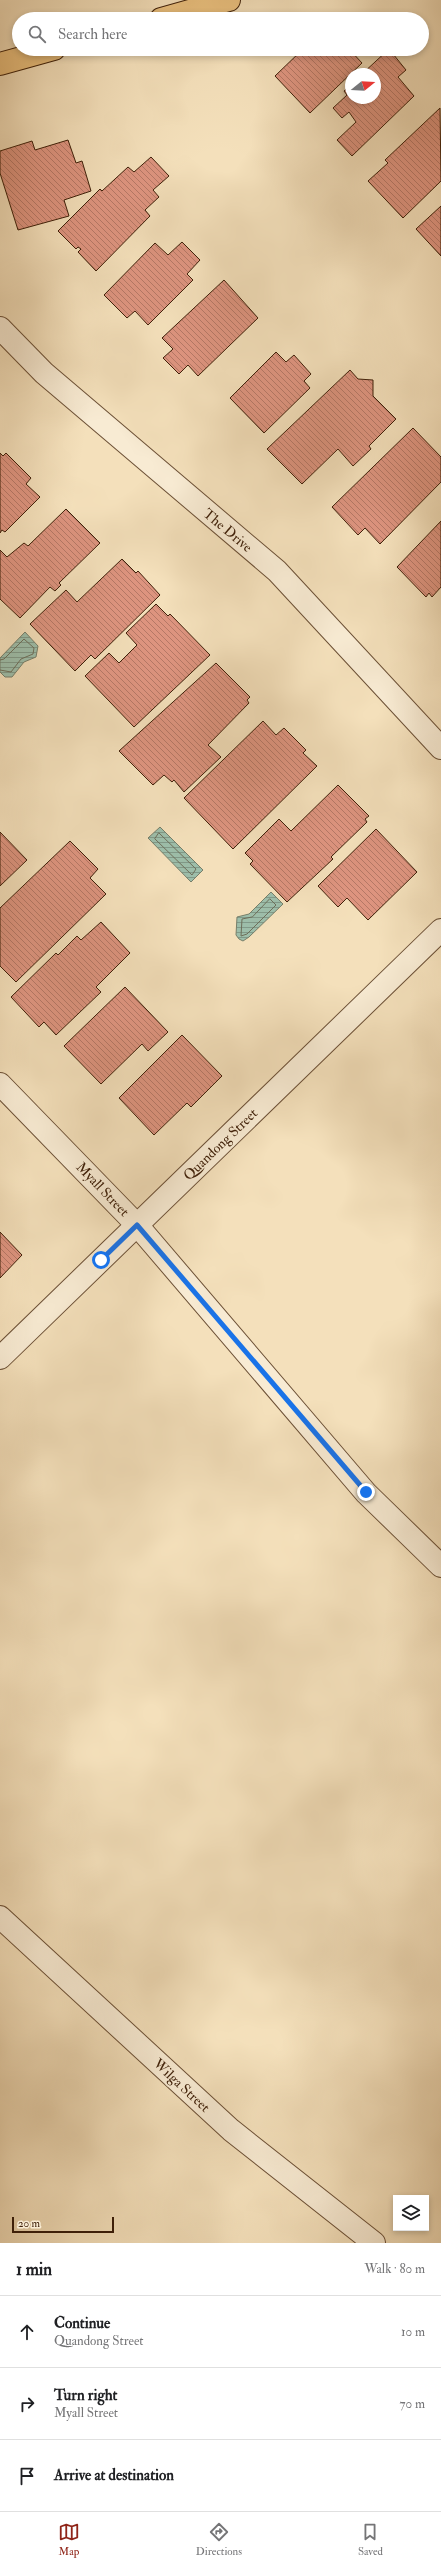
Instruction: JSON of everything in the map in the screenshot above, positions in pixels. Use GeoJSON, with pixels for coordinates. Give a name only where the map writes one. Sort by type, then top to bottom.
{"type":"FeatureCollection","features":[{"type":"Feature","properties":{"kind":"main road"},"geometry":{"type":"LineString","coordinates":[[186,12],[229,0]]}},
{"type":"Feature","properties":{"kind":"main road"},"geometry":{"type":"LineString","coordinates":[[0,64],[29,56]]}},
{"type":"Feature","properties":{"kind":"street","name":"The Drive"},"geometry":{"type":"LineString","coordinates":[[0,328],[44,373],[277,571],[441,748]]}},
{"type":"Feature","properties":{"kind":"street","name":"Quandong Street"},"geometry":{"type":"LineString","coordinates":[[0,1358],[441,930]]}},
{"type":"Feature","properties":{"kind":"street","name":"Myall Street"},"geometry":{"type":"LineString","coordinates":[[0,1084],[137,1225],[366,1492],[441,1566]]}},
{"type":"Feature","properties":{"kind":"street","name":"Wilga Street"},"geometry":{"type":"LineString","coordinates":[[0,1917],[231,2130],[374,2243]]}},
{"type":"Feature","properties":{"kind":"water"},"geometry":{"type":"Polygon","coordinates":[[[25,632],[38,646],[36,657],[24,662],[12,677],[5,677],[0,672],[0,658],[25,632]]]}},
{"type":"Feature","properties":{"kind":"water"},"geometry":{"type":"Polygon","coordinates":[[[160,827],[203,870],[191,882],[148,838],[160,827]]]}},
{"type":"Feature","properties":{"kind":"water"},"geometry":{"type":"Polygon","coordinates":[[[271,892],[283,904],[249,937],[243,941],[239,939],[236,935],[237,917],[249,914],[271,892]]]}},
{"type":"Feature","properties":{"kind":"building"},"geometry":{"type":"Polygon","coordinates":[[[296,56],[356,56],[362,63],[357,68],[345,68],[345,79],[310,113],[275,76],[296,56]]]}},
{"type":"Feature","properties":{"kind":"building"},"geometry":{"type":"Polygon","coordinates":[[[381,56],[395,56],[406,70],[398,77],[414,96],[352,156],[337,140],[356,122],[349,112],[342,118],[333,108],[345,97],[345,104],[381,104],[381,68],[368,68],[381,56]]]}},
{"type":"Feature","properties":{"kind":"building"},"geometry":{"type":"Polygon","coordinates":[[[440,108],[441,181],[403,218],[368,181],[388,163],[385,160],[440,108]]]}},
{"type":"Feature","properties":{"kind":"building"},"geometry":{"type":"Polygon","coordinates":[[[68,140],[76,163],[82,161],[91,191],[64,200],[69,216],[18,230],[0,173],[0,151],[32,141],[35,150],[68,140]]]}},
{"type":"Feature","properties":{"kind":"building"},"geometry":{"type":"Polygon","coordinates":[[[151,157],[169,176],[153,190],[159,197],[145,210],[150,216],[96,271],[78,252],[81,249],[78,247],[76,249],[58,231],[100,189],[102,191],[128,167],[134,172],[151,157]]]}},
{"type":"Feature","properties":{"kind":"building"},"geometry":{"type":"Polygon","coordinates":[[[441,206],[441,256],[416,229],[441,206]]]}},
{"type":"Feature","properties":{"kind":"building"},"geometry":{"type":"Polygon","coordinates":[[[182,242],[200,260],[187,274],[193,280],[148,325],[135,311],[127,318],[104,295],[155,243],[168,255],[182,242]]]}},
{"type":"Feature","properties":{"kind":"building"},"geometry":{"type":"Polygon","coordinates":[[[224,280],[258,318],[198,376],[188,365],[179,374],[163,358],[173,349],[162,338],[224,280]]]}},
{"type":"Feature","properties":{"kind":"building"},"geometry":{"type":"Polygon","coordinates":[[[276,352],[286,362],[294,355],[311,374],[304,381],[310,388],[264,433],[230,398],[276,352]]]}},
{"type":"Feature","properties":{"kind":"building"},"geometry":{"type":"Polygon","coordinates":[[[350,370],[358,379],[373,380],[373,396],[396,419],[369,446],[371,449],[353,466],[338,449],[302,484],[267,449],[350,370]]]}},
{"type":"Feature","properties":{"kind":"building"},"geometry":{"type":"Polygon","coordinates":[[[413,428],[441,457],[441,482],[380,544],[365,528],[358,535],[332,507],[413,428]]]}},
{"type":"Feature","properties":{"kind":"building"},"geometry":{"type":"Polygon","coordinates":[[[0,453],[3,456],[6,453],[31,478],[26,484],[40,497],[5,532],[2,530],[0,533],[0,453]]]}},
{"type":"Feature","properties":{"kind":"building"},"geometry":{"type":"Polygon","coordinates":[[[66,509],[100,543],[59,583],[61,585],[55,591],[50,587],[20,618],[0,599],[0,550],[7,557],[24,543],[28,546],[66,509]]]}},
{"type":"Feature","properties":{"kind":"building"},"geometry":{"type":"Polygon","coordinates":[[[441,521],[441,587],[432,597],[429,593],[426,597],[397,567],[441,521]]]}},
{"type":"Feature","properties":{"kind":"building"},"geometry":{"type":"Polygon","coordinates":[[[122,559],[136,573],[138,571],[160,595],[95,659],[91,655],[75,671],[30,624],[66,590],[77,602],[122,559]]]}},
{"type":"Feature","properties":{"kind":"building"},"geometry":{"type":"Polygon","coordinates":[[[156,604],[168,616],[170,614],[210,655],[134,727],[85,676],[109,653],[119,663],[137,645],[126,633],[156,604]]]}},
{"type":"Feature","properties":{"kind":"building"},"geometry":{"type":"Polygon","coordinates":[[[216,663],[250,697],[247,700],[249,703],[208,745],[221,757],[184,792],[174,780],[172,782],[164,775],[153,785],[119,751],[216,663]]]}},
{"type":"Feature","properties":{"kind":"building"},"geometry":{"type":"Polygon","coordinates":[[[263,721],[276,735],[284,728],[306,750],[303,753],[317,766],[233,849],[184,798],[263,721]]]}},
{"type":"Feature","properties":{"kind":"building"},"geometry":{"type":"Polygon","coordinates":[[[338,785],[369,816],[365,819],[367,822],[331,857],[333,859],[287,902],[250,864],[253,861],[245,853],[279,819],[291,831],[338,785]]]}},
{"type":"Feature","properties":{"kind":"building"},"geometry":{"type":"Polygon","coordinates":[[[376,829],[417,872],[368,920],[347,898],[338,907],[318,886],[376,829]]]}},
{"type":"Feature","properties":{"kind":"building"},"geometry":{"type":"Polygon","coordinates":[[[0,832],[27,860],[0,886],[0,832]]]}},
{"type":"Feature","properties":{"kind":"building"},"geometry":{"type":"Polygon","coordinates":[[[70,841],[98,869],[90,878],[106,894],[16,982],[0,966],[0,908],[70,841]]]}},
{"type":"Feature","properties":{"kind":"building"},"geometry":{"type":"Polygon","coordinates":[[[101,922],[130,953],[96,987],[101,992],[56,1035],[44,1022],[39,1027],[11,997],[56,953],[58,955],[77,936],[81,940],[101,922]]]}},
{"type":"Feature","properties":{"kind":"building"},"geometry":{"type":"Polygon","coordinates":[[[125,987],[168,1032],[148,1051],[142,1044],[101,1084],[64,1046],[125,987]]]}},
{"type":"Feature","properties":{"kind":"building"},"geometry":{"type":"Polygon","coordinates":[[[182,1035],[222,1076],[191,1107],[187,1103],[154,1135],[119,1098],[182,1035]]]}},
{"type":"Feature","properties":{"kind":"building"},"geometry":{"type":"Polygon","coordinates":[[[0,1232],[22,1255],[0,1278],[0,1232]]]}},
{"type":"Feature","properties":{"kind":"route"},"geometry":{"type":"LineString","coordinates":[[101,1260],[137,1225],[366,1492]]}}]}
